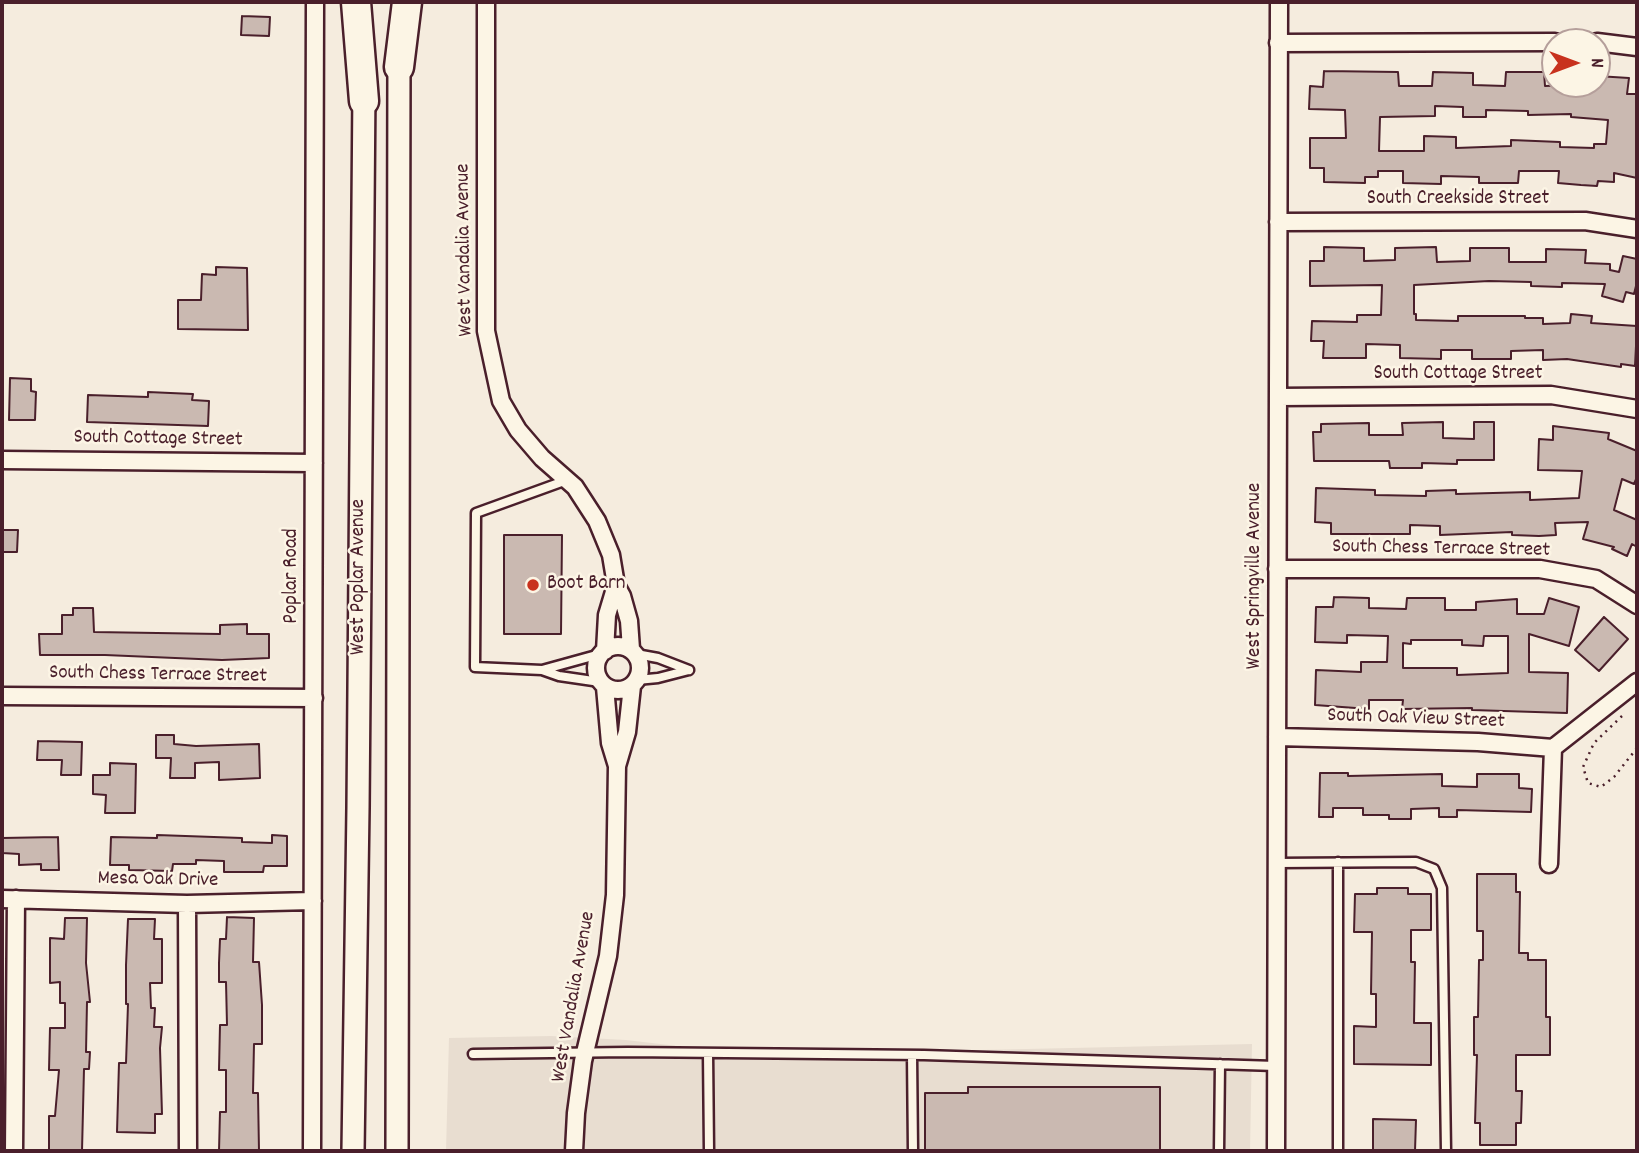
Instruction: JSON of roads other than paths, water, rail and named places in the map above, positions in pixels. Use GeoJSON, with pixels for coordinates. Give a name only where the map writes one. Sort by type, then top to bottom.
{"type":"FeatureCollection","features":[{"type":"Feature","properties":{"kind":"highway"},"geometry":{"type":"LineString","coordinates":[[356,2],[364,101]]}},
{"type":"Feature","properties":{"kind":"highway"},"geometry":{"type":"LineString","coordinates":[[399,67],[407,2]]}},
{"type":"Feature","properties":{"kind":"main road","name":"West Poplar Avenue"},"geometry":{"type":"LineString","coordinates":[[353,1151],[365,2]]}},
{"type":"Feature","properties":{"kind":"main road","name":"West Poplar Avenue"},"geometry":{"type":"LineString","coordinates":[[397,1151],[400,2]]}},
{"type":"Feature","properties":{"kind":"street","name":"Poplar Road"},"geometry":{"type":"LineString","coordinates":[[312,1151],[315,2]]}},
{"type":"Feature","properties":{"kind":"street","name":"West Vandalia Avenue"},"geometry":{"type":"LineString","coordinates":[[486,2],[485,331],[501,401],[518,430],[542,458],[575,487],[597,521],[611,555],[616,585],[629,621],[633,652]]}},
{"type":"Feature","properties":{"kind":"street","name":"West Springville Avenue"},"geometry":{"type":"LineString","coordinates":[[1276,1151],[1279,2]]}},
{"type":"Feature","properties":{"kind":"street"},"geometry":{"type":"LineString","coordinates":[[1278,43],[1541,42]]}},
{"type":"Feature","properties":{"kind":"street"},"geometry":{"type":"LineString","coordinates":[[1611,44],[1637,47]]}},
{"type":"Feature","properties":{"kind":"street","name":"South Creekside Street"},"geometry":{"type":"LineString","coordinates":[[1278,222],[1585,221],[1637,229]]}},
{"type":"Feature","properties":{"kind":"street","name":"South Cottage Street"},"geometry":{"type":"LineString","coordinates":[[1278,397],[1551,395],[1637,409]]}},
{"type":"Feature","properties":{"kind":"street","name":"South Cottage Street"},"geometry":{"type":"LineString","coordinates":[[2,460],[314,463]]}},
{"type":"Feature","properties":{"kind":"street","name":"South Chess Terrace Street"},"geometry":{"type":"LineString","coordinates":[[1277,569],[1540,569],[1596,579],[1637,605]]}},
{"type":"Feature","properties":{"kind":"street","name":"West Vandalia Avenue"},"geometry":{"type":"LineString","coordinates":[[603,652],[607,615],[616,585]]}},
{"type":"Feature","properties":{"kind":"street"},"geometry":{"type":"LineString","coordinates":[[618,645],[633,652],[640,666],[635,683],[619,691],[602,684],[595,668],[603,652],[618,645]]}},
{"type":"Feature","properties":{"kind":"street"},"geometry":{"type":"LineString","coordinates":[[1549,864],[1553,748],[1637,682]]}},
{"type":"Feature","properties":{"kind":"street","name":"West Vandalia Avenue"},"geometry":{"type":"LineString","coordinates":[[574,1151],[576,1113],[586,1052],[608,956],[615,895],[617,766],[627,732],[635,683]]}},
{"type":"Feature","properties":{"kind":"street","name":"West Vandalia Avenue"},"geometry":{"type":"LineString","coordinates":[[602,684],[610,743],[617,766]]}},
{"type":"Feature","properties":{"kind":"street","name":"South Chess Terrace Street"},"geometry":{"type":"LineString","coordinates":[[2,696],[314,698]]}},
{"type":"Feature","properties":{"kind":"street","name":"South Oak View Street"},"geometry":{"type":"LineString","coordinates":[[1277,737],[1478,742],[1553,748]]}},
{"type":"Feature","properties":{"kind":"street"},"geometry":{"type":"LineString","coordinates":[[9,899],[14,1151]]}},
{"type":"Feature","properties":{"kind":"street","name":"Mesa Oak Drive"},"geometry":{"type":"LineString","coordinates":[[9,899],[187,904],[313,901]]}},
{"type":"Feature","properties":{"kind":"street"},"geometry":{"type":"LineString","coordinates":[[187,904],[188,1151]]}},
{"type":"Feature","properties":{"kind":"lane"},"geometry":{"type":"LineString","coordinates":[[567,480],[476,513],[475,667],[542,670],[602,684]]}},
{"type":"Feature","properties":{"kind":"lane"},"geometry":{"type":"LineString","coordinates":[[542,670],[603,652]]}},
{"type":"Feature","properties":{"kind":"lane"},"geometry":{"type":"LineString","coordinates":[[633,652],[689,670],[635,683]]}},
{"type":"Feature","properties":{"kind":"lane"},"geometry":{"type":"LineString","coordinates":[[1338,862],[1338,1151]]}},
{"type":"Feature","properties":{"kind":"lane"},"geometry":{"type":"LineString","coordinates":[[1277,863],[1416,862],[1434,869],[1442,888],[1446,1151]]}},
{"type":"Feature","properties":{"kind":"lane"},"geometry":{"type":"LineString","coordinates":[[472,1054],[586,1052],[912,1055],[1276,1066]]}},
{"type":"Feature","properties":{"kind":"lane"},"geometry":{"type":"LineString","coordinates":[[708,1053],[709,1151]]}},
{"type":"Feature","properties":{"kind":"lane"},"geometry":{"type":"LineString","coordinates":[[912,1055],[913,1151]]}},
{"type":"Feature","properties":{"kind":"lane"},"geometry":{"type":"LineString","coordinates":[[1219,1151],[1220,1064]]}},
{"type":"Feature","properties":{"kind":"place","name":"Boot Barn"},"geometry":{"type":"Point","coordinates":[533,585]}}]}
